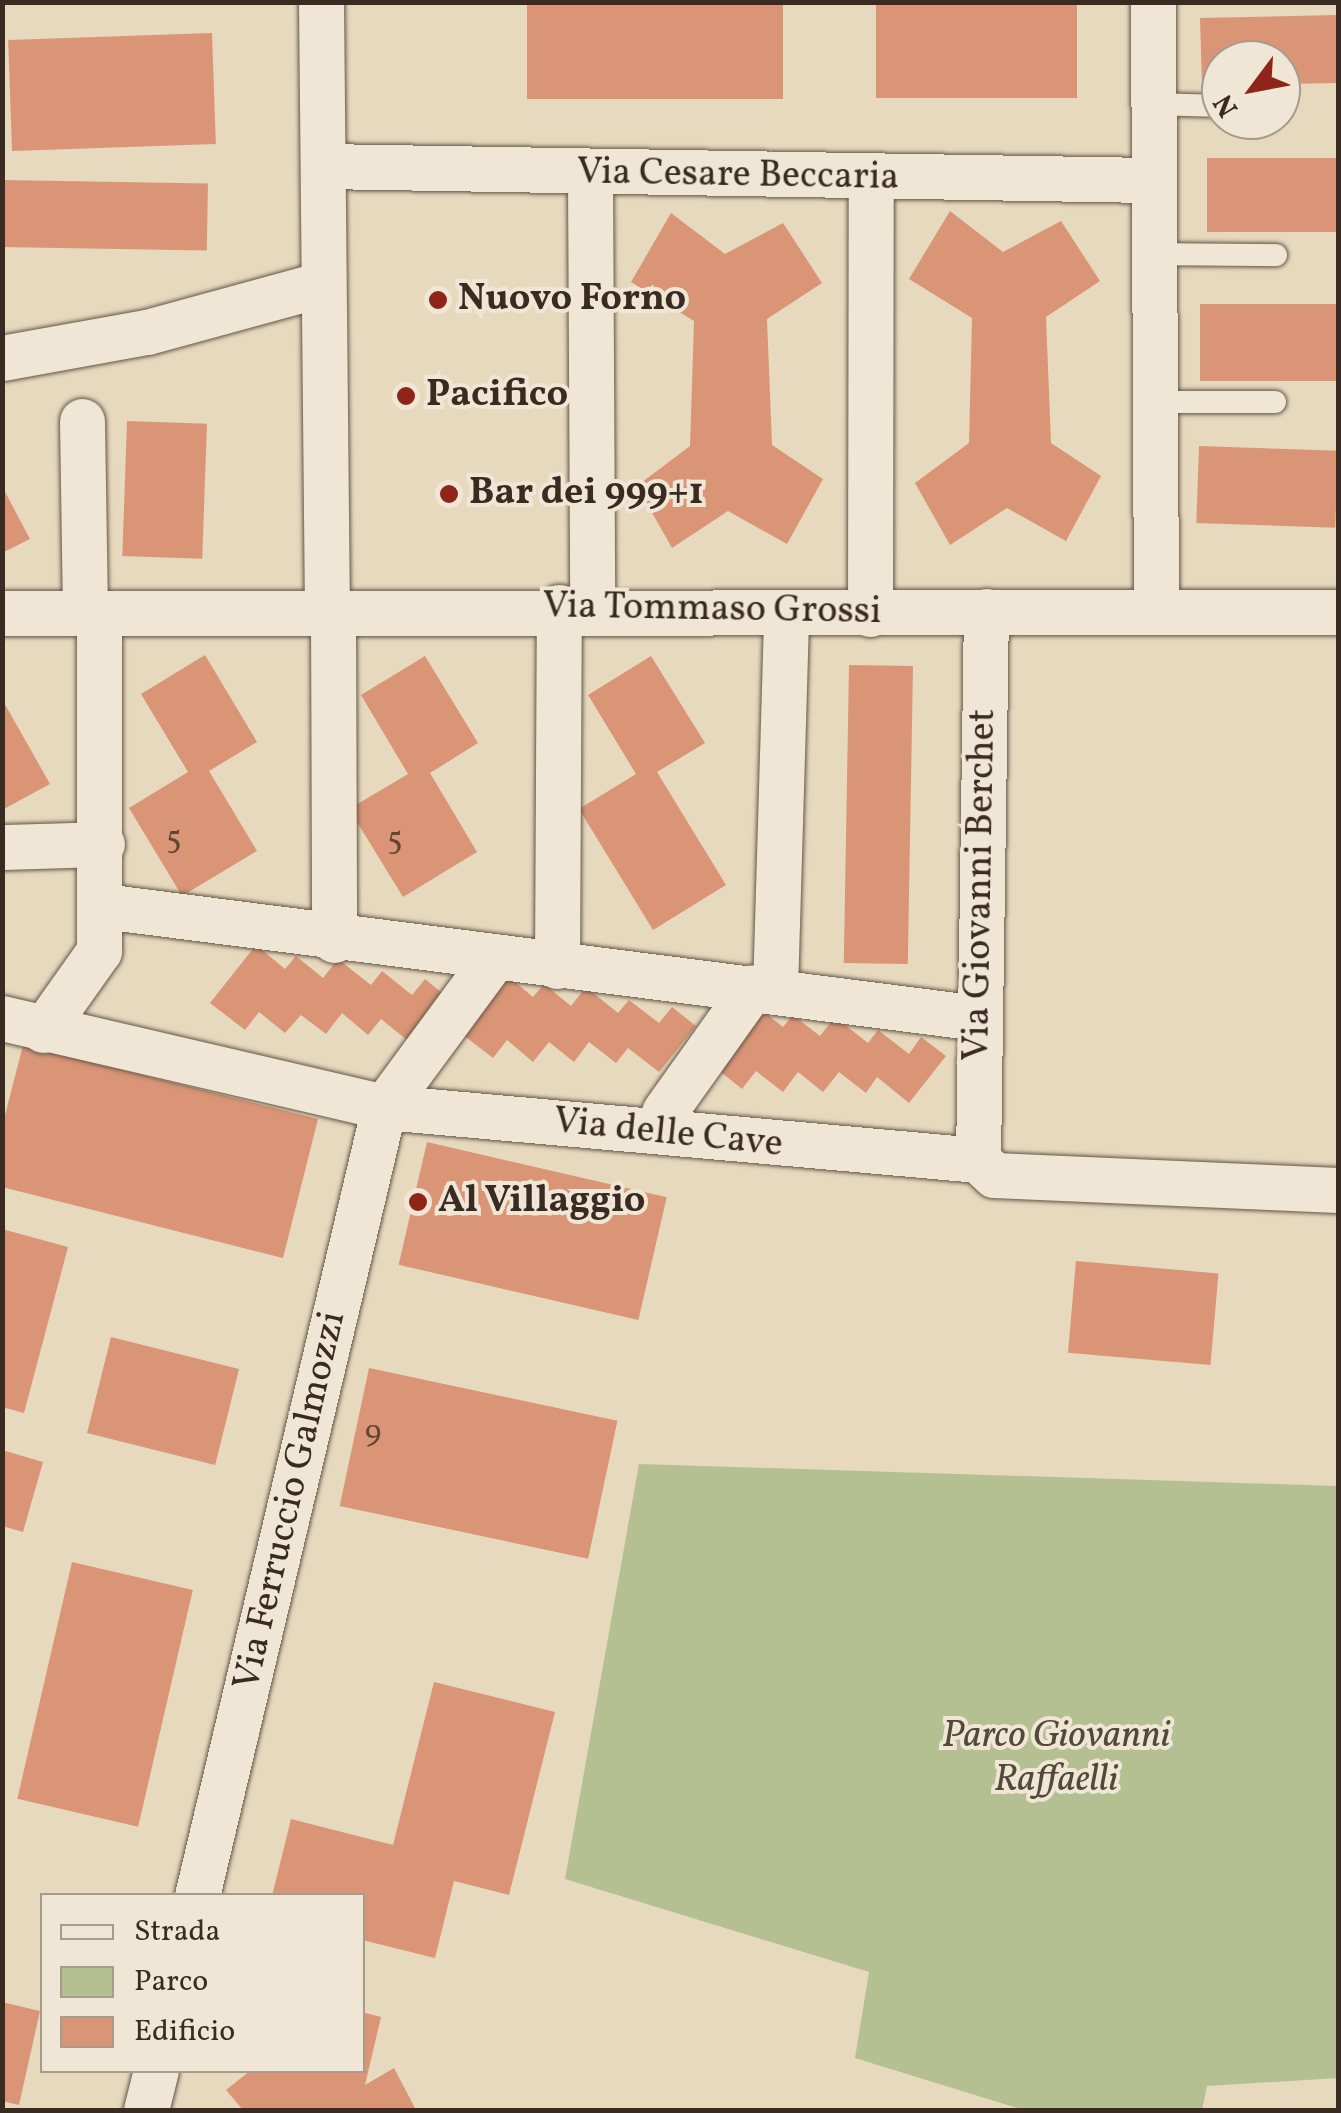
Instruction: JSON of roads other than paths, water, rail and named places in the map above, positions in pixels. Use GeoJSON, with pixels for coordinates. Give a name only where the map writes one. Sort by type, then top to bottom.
{"type":"FeatureCollection","features":[{"type":"Feature","properties":{"kind":"street"},"geometry":{"type":"LineString","coordinates":[[321,2],[334,940]]}},
{"type":"Feature","properties":{"kind":"street"},"geometry":{"type":"LineString","coordinates":[[1153,2],[1152,254],[1162,402],[1156,612]]}},
{"type":"Feature","properties":{"kind":"street","name":"Via Cesare Beccaria"},"geometry":{"type":"LineString","coordinates":[[323,166],[871,179],[1152,180]]}},
{"type":"Feature","properties":{"kind":"street"},"geometry":{"type":"LineString","coordinates":[[557,966],[576,606],[590,174]]}},
{"type":"Feature","properties":{"kind":"street"},"geometry":{"type":"LineString","coordinates":[[870,614],[871,179]]}},
{"type":"Feature","properties":{"kind":"street"},"geometry":{"type":"LineString","coordinates":[[2,358],[147,332],[323,284]]}},
{"type":"Feature","properties":{"kind":"street"},"geometry":{"type":"LineString","coordinates":[[23,1024],[99,951],[102,844],[82,422]]}},
{"type":"Feature","properties":{"kind":"street","name":"Via Tommaso Grossi"},"geometry":{"type":"LineString","coordinates":[[2,612],[330,612],[576,606],[786,614],[1338,612]]}},
{"type":"Feature","properties":{"kind":"street","name":"Via Giovanni Berchet"},"geometry":{"type":"LineString","coordinates":[[978,1160],[986,611]]}},
{"type":"Feature","properties":{"kind":"street"},"geometry":{"type":"LineString","coordinates":[[664,1112],[764,989],[786,614]]}},
{"type":"Feature","properties":{"kind":"street"},"geometry":{"type":"LineString","coordinates":[[2,847],[102,844]]}},
{"type":"Feature","properties":{"kind":"street"},"geometry":{"type":"LineString","coordinates":[[103,906],[334,940],[764,989],[978,1018]]}},
{"type":"Feature","properties":{"kind":"street"},"geometry":{"type":"LineString","coordinates":[[384,1107],[493,959]]}},
{"type":"Feature","properties":{"kind":"street","name":"Via delle Cave"},"geometry":{"type":"LineString","coordinates":[[23,1024],[384,1107],[978,1160],[994,1175],[1338,1190]]}},
{"type":"Feature","properties":{"kind":"street","name":"Via Ferruccio Galmozzi"},"geometry":{"type":"LineString","coordinates":[[199,1893],[384,1107]]}},
{"type":"Feature","properties":{"kind":"street"},"geometry":{"type":"LineString","coordinates":[[146,2110],[155,2073]]}},
{"type":"Feature","properties":{"kind":"lane"},"geometry":{"type":"LineString","coordinates":[[1153,104],[1201,105]]}},
{"type":"Feature","properties":{"kind":"lane"},"geometry":{"type":"LineString","coordinates":[[1152,254],[1276,254]]}},
{"type":"Feature","properties":{"kind":"lane"},"geometry":{"type":"LineString","coordinates":[[1162,402],[1274,402]]}},
{"type":"Feature","properties":{"kind":"place","name":"Nuovo Forno"},"geometry":{"type":"Point","coordinates":[438,300]}},
{"type":"Feature","properties":{"kind":"place","name":"Pacifico"},"geometry":{"type":"Point","coordinates":[406,396]}},
{"type":"Feature","properties":{"kind":"place","name":"Bar dei 999+1"},"geometry":{"type":"Point","coordinates":[449,494]}},
{"type":"Feature","properties":{"kind":"place","name":"Al Villaggio"},"geometry":{"type":"Point","coordinates":[418,1202]}},
{"type":"Feature","properties":{"kind":"park label","name":"Parco Giovanni Raffaelli"},"geometry":{"type":"Point","coordinates":[1056,1759]}}]}
